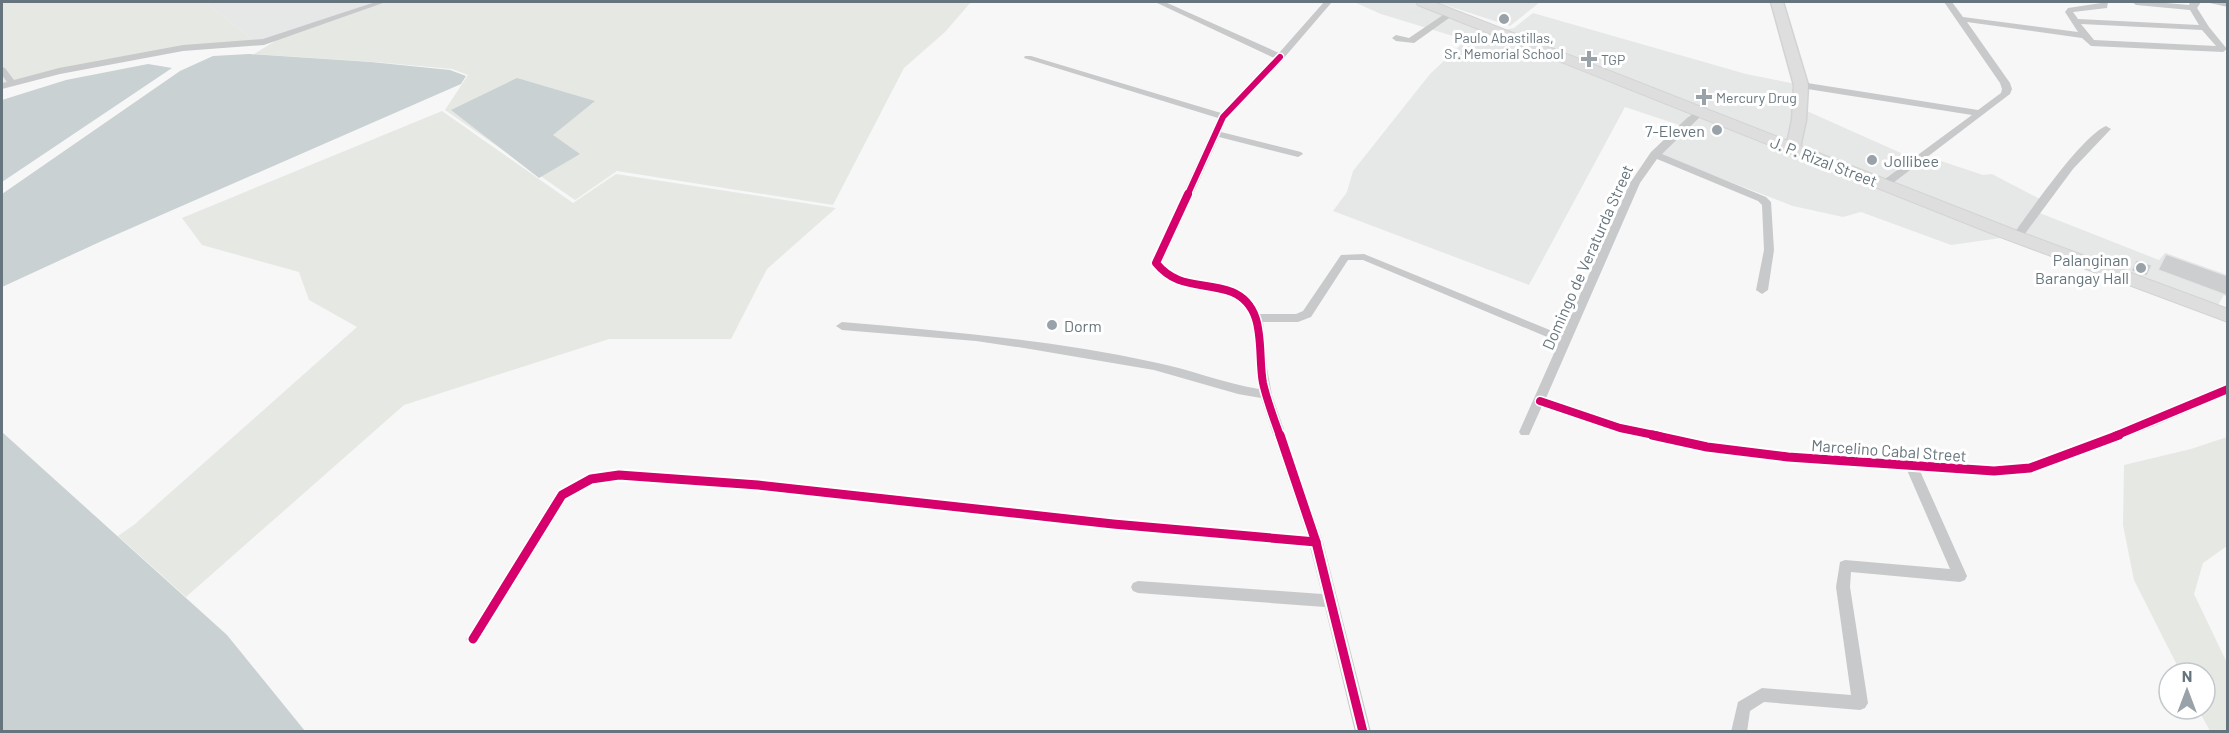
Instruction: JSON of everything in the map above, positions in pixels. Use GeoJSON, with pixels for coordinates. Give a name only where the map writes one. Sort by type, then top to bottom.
{"type":"FeatureCollection","features":[{"type":"Feature","properties":{"kind":"main road","name":"J. P. Rizal Street"},"geometry":{"type":"LineString","coordinates":[[1423,2],[2017,237],[2226,312]]}},
{"type":"Feature","properties":{"kind":"main road"},"geometry":{"type":"LineString","coordinates":[[1777,2],[1801,85],[1798,120],[1792,148]]}},
{"type":"Feature","properties":{"kind":"street"},"geometry":{"type":"LineString","coordinates":[[2,86],[59,71],[183,48],[264,42],[382,2]]}},
{"type":"Feature","properties":{"kind":"street"},"geometry":{"type":"LineString","coordinates":[[1159,2],[1280,57]]}},
{"type":"Feature","properties":{"kind":"street"},"geometry":{"type":"LineString","coordinates":[[1328,2],[1223,117],[1156,264],[1161,273],[1175,280],[1232,293],[1251,307],[1257,318],[1261,370],[1266,395],[1316,543],[1363,732]]}},
{"type":"Feature","properties":{"kind":"street"},"geometry":{"type":"LineString","coordinates":[[1885,184],[2005,94],[2007,89],[1948,2]]}},
{"type":"Feature","properties":{"kind":"street"},"geometry":{"type":"LineString","coordinates":[[2104,2],[2104,6],[2069,12],[2091,43],[2223,49],[2205,28],[2195,4],[2136,2]]}},
{"type":"Feature","properties":{"kind":"street"},"geometry":{"type":"LineString","coordinates":[[2209,2],[2228,4]]}},
{"type":"Feature","properties":{"kind":"street"},"geometry":{"type":"LineString","coordinates":[[1396,39],[1411,41],[1452,13]]}},
{"type":"Feature","properties":{"kind":"street"},"geometry":{"type":"LineString","coordinates":[[1960,19],[2085,36]]}},
{"type":"Feature","properties":{"kind":"street"},"geometry":{"type":"LineString","coordinates":[[2075,21],[2205,28]]}},
{"type":"Feature","properties":{"kind":"street"},"geometry":{"type":"LineString","coordinates":[[1028,58],[1223,117]]}},
{"type":"Feature","properties":{"kind":"street"},"geometry":{"type":"LineString","coordinates":[[2,70],[12,82]]}},
{"type":"Feature","properties":{"kind":"street"},"geometry":{"type":"LineString","coordinates":[[1801,85],[1980,113]]}},
{"type":"Feature","properties":{"kind":"street","name":"Domingo de Veraturda Street"},"geometry":{"type":"LineString","coordinates":[[1525,432],[1635,183],[1654,154],[1673,133],[1700,112]]}},
{"type":"Feature","properties":{"kind":"street"},"geometry":{"type":"LineString","coordinates":[[2017,237],[2060,177],[2085,148],[2106,129]]}},
{"type":"Feature","properties":{"kind":"street"},"geometry":{"type":"LineString","coordinates":[[1215,133],[1298,154]]}},
{"type":"Feature","properties":{"kind":"street"},"geometry":{"type":"LineString","coordinates":[[1654,154],[1762,199],[1767,204],[1769,250],[1762,290]]}},
{"type":"Feature","properties":{"kind":"street"},"geometry":{"type":"LineString","coordinates":[[1257,318],[1298,318],[1307,314],[1346,257],[1354,256],[1364,257],[1566,341]]}},
{"type":"Feature","properties":{"kind":"street"},"geometry":{"type":"LineString","coordinates":[[842,326],[1024,344],[1154,366],[1238,390],[1266,395]]}},
{"type":"Feature","properties":{"kind":"street","name":"Marcelino Cabal Street"},"geometry":{"type":"LineString","coordinates":[[1540,401],[1620,428],[1707,447],[1912,467],[1994,471],[2030,468],[2148,424],[2228,389]]}},
{"type":"Feature","properties":{"kind":"street"},"geometry":{"type":"LineString","coordinates":[[1738,732],[1743,707],[1762,695],[1860,703],[1844,587],[1845,566],[1960,576],[1912,467]]}},
{"type":"Feature","properties":{"kind":"street"},"geometry":{"type":"LineString","coordinates":[[473,639],[562,495],[591,479],[619,475],[758,485],[1101,523],[1316,543]]}},
{"type":"Feature","properties":{"kind":"street"},"geometry":{"type":"LineString","coordinates":[[1138,587],[1331,601]]}},
{"type":"Feature","properties":{"kind":"shaded area"},"geometry":{"type":"Polygon","coordinates":[[[2,2],[205,2],[257,43],[183,48],[2,86],[2,2]]]}},
{"type":"Feature","properties":{"kind":"shaded area"},"geometry":{"type":"Polygon","coordinates":[[[205,2],[374,2],[257,43],[205,2]]]}},
{"type":"Feature","properties":{"kind":"shaded area"},"geometry":{"type":"Polygon","coordinates":[[[386,2],[971,2],[945,32],[904,68],[833,205],[617,171],[575,200],[445,110],[468,75],[452,69],[254,54],[277,40],[386,2]]]}},
{"type":"Feature","properties":{"kind":"shaded area"},"geometry":{"type":"Polygon","coordinates":[[[1354,2],[1422,2],[1485,26],[1481,31],[1614,84],[1618,80],[1497,31],[1514,28],[1533,13],[1746,74],[1801,85],[1800,108],[1901,153],[1917,158],[1923,155],[1983,175],[1992,174],[2040,199],[2032,210],[2159,260],[2165,253],[2227,276],[2227,289],[2215,311],[1700,112],[1682,126],[1625,107],[1529,285],[1333,211],[1347,192],[1353,171],[1430,74],[1466,40],[1381,14],[1354,2]]]}},
{"type":"Feature","properties":{"kind":"shaded area","name":"Paulo Abastillas, Sr. Memorial School"},"geometry":{"type":"Polygon","coordinates":[[[1436,2],[1540,2],[1510,26],[1436,2]]]}},
{"type":"Feature","properties":{"kind":"shaded area"},"geometry":{"type":"Polygon","coordinates":[[[249,54],[450,70],[466,76],[461,84],[2,287],[2,194],[180,71],[213,56],[249,54]]]}},
{"type":"Feature","properties":{"kind":"shaded area"},"geometry":{"type":"Polygon","coordinates":[[[148,64],[172,68],[2,182],[2,100],[66,80],[148,64]]]}},
{"type":"Feature","properties":{"kind":"shaded area"},"geometry":{"type":"Polygon","coordinates":[[[517,78],[595,101],[553,135],[580,154],[539,178],[451,110],[517,78]]]}},
{"type":"Feature","properties":{"kind":"shaded area"},"geometry":{"type":"Polygon","coordinates":[[[442,111],[573,203],[616,174],[836,208],[767,269],[731,339],[609,339],[404,405],[186,597],[118,536],[135,524],[357,327],[309,300],[299,272],[202,245],[182,218],[442,111]]]}},
{"type":"Feature","properties":{"kind":"shaded area"},"geometry":{"type":"Polygon","coordinates":[[[1703,114],[2008,237],[1951,245],[1861,212],[1843,217],[1793,206],[1660,155],[1678,135],[1703,114]]]}},
{"type":"Feature","properties":{"kind":"shaded area"},"geometry":{"type":"Polygon","coordinates":[[[2,432],[227,635],[305,731],[2,731],[2,432]]]}},
{"type":"Feature","properties":{"kind":"shaded area"},"geometry":{"type":"Polygon","coordinates":[[[2227,437],[2227,546],[2203,563],[2194,594],[2227,663],[2227,731],[2210,731],[2205,721],[2217,721],[2217,661],[2175,661],[2134,580],[2123,525],[2124,465],[2191,449],[2227,437]]]}},
{"type":"Feature","properties":{"kind":"building"},"geometry":{"type":"Polygon","coordinates":[[[2166,254],[2228,276],[2228,296],[2158,270],[2166,254]]]}},
{"type":"Feature","properties":{"kind":"building","name":"Palanginan Barangay Hall"},"geometry":{"type":"Polygon","coordinates":[[[2136,260],[2152,265],[2147,276],[2131,271],[2136,260]]]}},
{"type":"Feature","properties":{"kind":"cycle path"},"geometry":{"type":"LineString","coordinates":[[1280,57],[1223,117],[1156,263],[1176,280],[1232,292],[1243,299],[1255,315],[1259,330],[1261,368],[1266,395],[1316,542],[1363,732]]}},
{"type":"Feature","properties":{"kind":"cycle path"},"geometry":{"type":"LineString","coordinates":[[1540,401],[1620,428],[1707,447],[1788,457],[1994,471],[2030,468],[2148,424],[2228,389]]}},
{"type":"Feature","properties":{"kind":"cycle path"},"geometry":{"type":"LineString","coordinates":[[473,639],[562,495],[591,479],[619,475],[758,485],[1113,524],[1316,542]]}},
{"type":"Feature","properties":{"kind":"place","name":"Paulo Abastillas, Sr. Memorial School"},"geometry":{"type":"Point","coordinates":[1504,19]}},
{"type":"Feature","properties":{"kind":"place","name":"TGP"},"geometry":{"type":"Point","coordinates":[1589,59]}},
{"type":"Feature","properties":{"kind":"place","name":"Mercury Drug"},"geometry":{"type":"Point","coordinates":[1704,97]}},
{"type":"Feature","properties":{"kind":"place","name":"7-Eleven"},"geometry":{"type":"Point","coordinates":[1717,130]}},
{"type":"Feature","properties":{"kind":"place","name":"Jollibee"},"geometry":{"type":"Point","coordinates":[1872,160]}},
{"type":"Feature","properties":{"kind":"place","name":"Palanginan Barangay Hall"},"geometry":{"type":"Point","coordinates":[2141,268]}},
{"type":"Feature","properties":{"kind":"place","name":"Dorm"},"geometry":{"type":"Point","coordinates":[1052,325]}}]}
